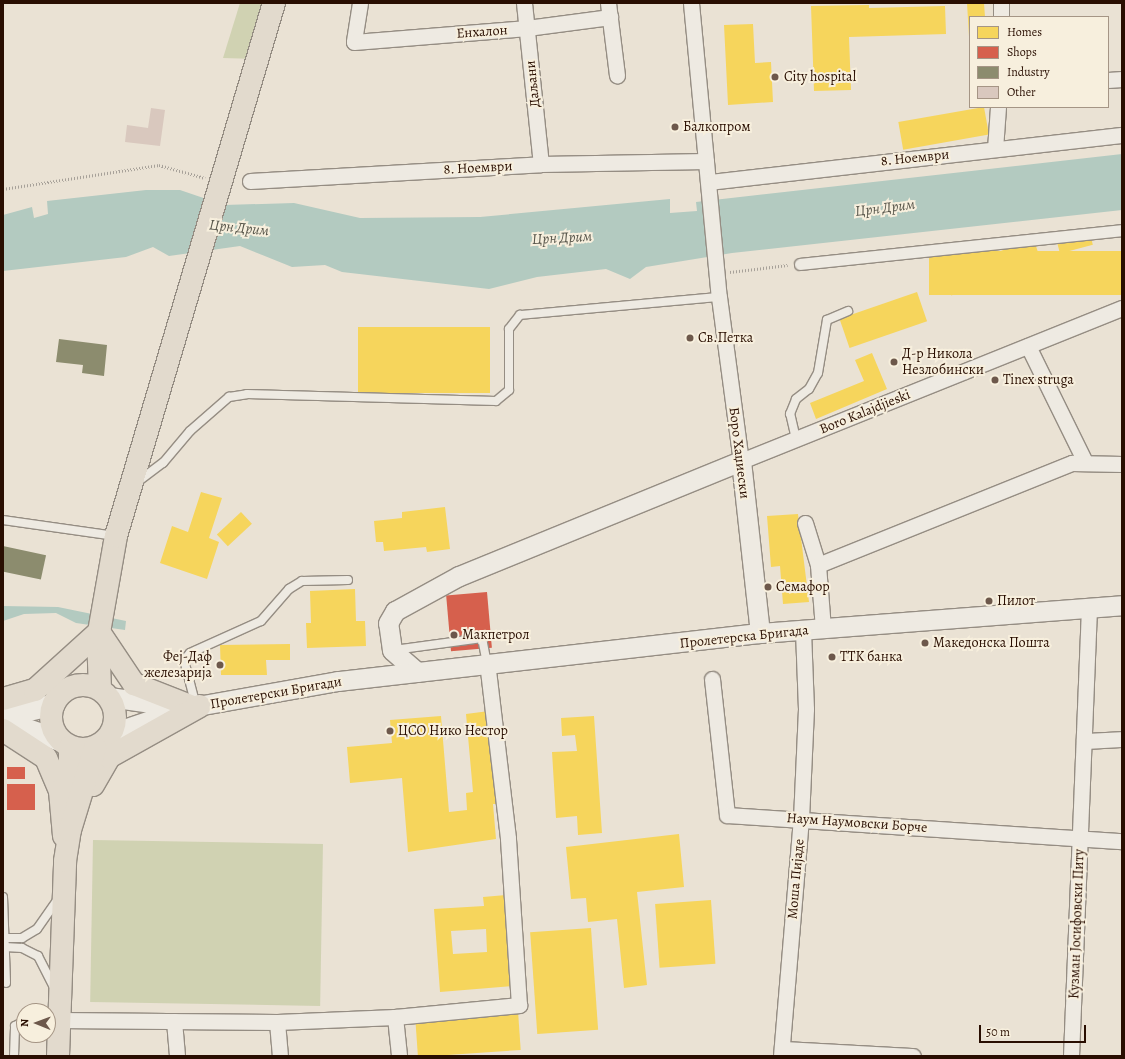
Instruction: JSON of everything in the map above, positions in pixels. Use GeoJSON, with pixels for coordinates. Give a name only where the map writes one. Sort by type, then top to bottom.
{"type":"FeatureCollection","features":[{"type":"Feature","properties":{"kind":"main road"},"geometry":{"type":"LineString","coordinates":[[104,693],[99,633],[116,536],[274,3]]}},
{"type":"Feature","properties":{"kind":"main road"},"geometry":{"type":"LineString","coordinates":[[99,633],[134,684],[194,707]]}},
{"type":"Feature","properties":{"kind":"main road"},"geometry":{"type":"LineString","coordinates":[[70,830],[65,743],[52,728],[61,697],[99,633]]}},
{"type":"Feature","properties":{"kind":"main road"},"geometry":{"type":"LineString","coordinates":[[3,699],[35,690],[99,633]]}},
{"type":"Feature","properties":{"kind":"main road"},"geometry":{"type":"LineString","coordinates":[[3,716],[61,697],[89,685],[104,693],[115,708],[112,733],[95,748],[70,830],[65,861]]}},
{"type":"Feature","properties":{"kind":"main road"},"geometry":{"type":"LineString","coordinates":[[65,861],[94,782],[109,757],[194,707]]}},
{"type":"Feature","properties":{"kind":"main road"},"geometry":{"type":"LineString","coordinates":[[3,721],[65,743],[95,748]]}},
{"type":"Feature","properties":{"kind":"main road"},"geometry":{"type":"LineString","coordinates":[[3,730],[46,758],[60,791],[65,861],[58,997],[56,1006]]}},
{"type":"Feature","properties":{"kind":"main road"},"geometry":{"type":"LineString","coordinates":[[56,1042],[58,1056]]}},
{"type":"Feature","properties":{"kind":"street","name":"Енхалон"},"geometry":{"type":"LineString","coordinates":[[360,3],[354,42],[527,28],[609,10],[617,75]]}},
{"type":"Feature","properties":{"kind":"street","name":"Даљани"},"geometry":{"type":"LineString","coordinates":[[524,3],[541,164]]}},
{"type":"Feature","properties":{"kind":"street","name":"Боро Хаџиески"},"geometry":{"type":"LineString","coordinates":[[691,3],[719,297],[741,461],[760,633]]}},
{"type":"Feature","properties":{"kind":"street"},"geometry":{"type":"LineString","coordinates":[[1001,3],[1001,16]]}},
{"type":"Feature","properties":{"kind":"street"},"geometry":{"type":"LineString","coordinates":[[1109,80],[1122,79]]}},
{"type":"Feature","properties":{"kind":"street"},"geometry":{"type":"LineString","coordinates":[[995,150],[998,108]]}},
{"type":"Feature","properties":{"kind":"street","name":"8. Ноември"},"geometry":{"type":"LineString","coordinates":[[709,182],[995,150],[1122,134]]}},
{"type":"Feature","properties":{"kind":"street","name":"8. Ноември"},"geometry":{"type":"LineString","coordinates":[[250,181],[541,164],[706,161]]}},
{"type":"Feature","properties":{"kind":"street"},"geometry":{"type":"LineString","coordinates":[[800,264],[1122,230]]}},
{"type":"Feature","properties":{"kind":"street","name":"Boro Kalajdjieski"},"geometry":{"type":"LineString","coordinates":[[741,461],[1122,308]]}},
{"type":"Feature","properties":{"kind":"street"},"geometry":{"type":"LineString","coordinates":[[1028,346],[1084,460]]}},
{"type":"Feature","properties":{"kind":"street"},"geometry":{"type":"LineString","coordinates":[[818,565],[890,534],[1084,460],[1122,464]]}},
{"type":"Feature","properties":{"kind":"street"},"geometry":{"type":"LineString","coordinates":[[418,672],[392,650],[388,623],[395,611],[459,576],[741,461]]}},
{"type":"Feature","properties":{"kind":"street"},"geometry":{"type":"LineString","coordinates":[[806,523],[818,565],[823,629]]}},
{"type":"Feature","properties":{"kind":"street","name":"Пролетерска Бригада"},"geometry":{"type":"LineString","coordinates":[[366,679],[487,663],[760,633],[1122,604]]}},
{"type":"Feature","properties":{"kind":"street","name":"Кузман Јосифовски Питу"},"geometry":{"type":"LineString","coordinates":[[1071,1056],[1089,607]]}},
{"type":"Feature","properties":{"kind":"street","name":"Моша Пијаде"},"geometry":{"type":"LineString","coordinates":[[781,1053],[801,819],[806,709],[803,630]]}},
{"type":"Feature","properties":{"kind":"street"},"geometry":{"type":"LineString","coordinates":[[366,679],[392,650]]}},
{"type":"Feature","properties":{"kind":"street"},"geometry":{"type":"LineString","coordinates":[[56,1020],[277,1022],[395,1017],[519,1005],[508,838],[487,663]]}},
{"type":"Feature","properties":{"kind":"street","name":"Пролетерски Бригади"},"geometry":{"type":"LineString","coordinates":[[112,733],[194,707],[366,679]]}},
{"type":"Feature","properties":{"kind":"street","name":"Наум Наумовски Борче"},"geometry":{"type":"LineString","coordinates":[[712,679],[727,815],[801,819],[1080,840],[1122,841]]}},
{"type":"Feature","properties":{"kind":"street","name":"Пролетерски Бригади"},"geometry":{"type":"LineString","coordinates":[[104,693],[194,707]]}},
{"type":"Feature","properties":{"kind":"street"},"geometry":{"type":"LineString","coordinates":[[1084,740],[1122,739]]}},
{"type":"Feature","properties":{"kind":"street"},"geometry":{"type":"LineString","coordinates":[[395,1017],[399,1056]]}},
{"type":"Feature","properties":{"kind":"street"},"geometry":{"type":"LineString","coordinates":[[174,1021],[177,1056]]}},
{"type":"Feature","properties":{"kind":"street"},"geometry":{"type":"LineString","coordinates":[[277,1022],[280,1056]]}},
{"type":"Feature","properties":{"kind":"street"},"geometry":{"type":"LineString","coordinates":[[781,1053],[913,1056]]}},
{"type":"Feature","properties":{"kind":"lane"},"geometry":{"type":"LineString","coordinates":[[131,487],[163,463],[190,431],[228,398],[254,394],[496,401],[509,390],[509,329],[520,315],[719,297]]}},
{"type":"Feature","properties":{"kind":"lane"},"geometry":{"type":"LineString","coordinates":[[796,439],[790,414],[796,399],[810,389],[818,373],[827,320],[848,311]]}},
{"type":"Feature","properties":{"kind":"lane"},"geometry":{"type":"LineString","coordinates":[[3,520],[116,536]]}},
{"type":"Feature","properties":{"kind":"lane"},"geometry":{"type":"LineString","coordinates":[[194,707],[184,660],[190,653],[261,621],[289,588],[302,581],[348,580]]}},
{"type":"Feature","properties":{"kind":"lane"},"geometry":{"type":"LineString","coordinates":[[392,650],[482,638],[487,663]]}},
{"type":"Feature","properties":{"kind":"lane"},"geometry":{"type":"LineString","coordinates":[[5,938],[22,938],[37,929],[64,890]]}},
{"type":"Feature","properties":{"kind":"lane"},"geometry":{"type":"LineString","coordinates":[[3,897],[6,983]]}},
{"type":"Feature","properties":{"kind":"lane"},"geometry":{"type":"LineString","coordinates":[[5,947],[22,948],[38,956],[58,997]]}},
{"type":"Feature","properties":{"kind":"lane"},"geometry":{"type":"LineString","coordinates":[[14,1056],[16,1025]]}},
{"type":"Feature","properties":{"kind":"path"},"geometry":{"type":"LineString","coordinates":[[3,189],[159,165],[220,186]]}},
{"type":"Feature","properties":{"kind":"path"},"geometry":{"type":"LineString","coordinates":[[717,273],[783,265]]}},
{"type":"Feature","properties":{"kind":"green space"},"geometry":{"type":"Polygon","coordinates":[[[240,3],[274,3],[257,59],[223,58],[240,3]]]}},
{"type":"Feature","properties":{"kind":"green space"},"geometry":{"type":"Polygon","coordinates":[[[93,840],[323,844],[320,1006],[90,1002],[93,840]]]}},
{"type":"Feature","properties":{"kind":"water","name":"Црн Дрим"},"geometry":{"type":"Polygon","coordinates":[[[1122,154],[1122,210],[732,253],[646,267],[630,279],[606,269],[537,277],[489,289],[342,272],[325,265],[292,267],[240,246],[169,256],[153,247],[126,257],[3,271],[3,215],[32,207],[34,218],[48,214],[47,201],[146,190],[180,190],[224,205],[294,203],[360,218],[480,217],[670,199],[670,213],[697,211],[696,202],[1122,154]]]}},
{"type":"Feature","properties":{"kind":"water"},"geometry":{"type":"Polygon","coordinates":[[[3,606],[58,607],[126,621],[125,630],[76,623],[56,613],[24,614],[3,621],[3,606]]]}},
{"type":"Feature","properties":{"kind":"building: Homes"},"geometry":{"type":"Polygon","coordinates":[[[967,3],[984,3],[985,16],[969,16],[969,36],[967,3]]]}},
{"type":"Feature","properties":{"kind":"building: Homes"},"geometry":{"type":"Polygon","coordinates":[[[869,5],[869,8],[945,6],[946,34],[849,37],[851,90],[814,91],[811,6],[869,5]]]}},
{"type":"Feature","properties":{"kind":"building: Homes"},"geometry":{"type":"Polygon","coordinates":[[[753,24],[755,63],[771,62],[773,102],[728,105],[724,25],[753,24]]]}},
{"type":"Feature","properties":{"kind":"building: Homes"},"geometry":{"type":"Polygon","coordinates":[[[984,108],[989,135],[903,150],[898,122],[984,108]]]}},
{"type":"Feature","properties":{"kind":"building: Homes"},"geometry":{"type":"Polygon","coordinates":[[[1090,234],[1093,245],[1060,253],[1057,243],[1090,234]]]}},
{"type":"Feature","properties":{"kind":"building: Homes"},"geometry":{"type":"Polygon","coordinates":[[[1034,240],[1040,259],[1001,272],[995,253],[1034,240]]]}},
{"type":"Feature","properties":{"kind":"building: Homes"},"geometry":{"type":"Polygon","coordinates":[[[929,251],[1122,251],[1122,295],[929,295],[929,251]]]}},
{"type":"Feature","properties":{"kind":"building: Homes"},"geometry":{"type":"Polygon","coordinates":[[[975,251],[987,282],[951,295],[940,265],[975,251]]]}},
{"type":"Feature","properties":{"kind":"building: Homes"},"geometry":{"type":"Polygon","coordinates":[[[917,292],[927,321],[850,348],[839,319],[917,292]]]}},
{"type":"Feature","properties":{"kind":"building: Homes"},"geometry":{"type":"Polygon","coordinates":[[[358,327],[490,327],[490,393],[358,393],[358,327]]]}},
{"type":"Feature","properties":{"kind":"building: Homes"},"geometry":{"type":"Polygon","coordinates":[[[872,353],[887,389],[816,419],[810,403],[864,381],[855,360],[872,353]]]}},
{"type":"Feature","properties":{"kind":"building: Homes"},"geometry":{"type":"Polygon","coordinates":[[[201,492],[222,498],[209,538],[219,542],[207,579],[160,563],[172,526],[188,532],[201,492]]]}},
{"type":"Feature","properties":{"kind":"building: Homes"},"geometry":{"type":"Polygon","coordinates":[[[445,507],[450,549],[427,552],[426,547],[384,551],[383,542],[376,542],[374,521],[402,518],[402,512],[445,507]]]}},
{"type":"Feature","properties":{"kind":"building: Homes"},"geometry":{"type":"Polygon","coordinates":[[[241,512],[252,524],[228,546],[217,535],[241,512]]]}},
{"type":"Feature","properties":{"kind":"building: Homes"},"geometry":{"type":"Polygon","coordinates":[[[798,514],[809,602],[783,604],[780,566],[771,567],[767,516],[798,514]]]}},
{"type":"Feature","properties":{"kind":"building: Homes"},"geometry":{"type":"Polygon","coordinates":[[[355,589],[356,621],[365,621],[366,646],[307,648],[306,623],[311,623],[310,591],[355,589]]]}},
{"type":"Feature","properties":{"kind":"building: Homes"},"geometry":{"type":"Polygon","coordinates":[[[290,644],[290,660],[266,660],[267,675],[221,675],[220,645],[290,644]]]}},
{"type":"Feature","properties":{"kind":"building: Homes"},"geometry":{"type":"Polygon","coordinates":[[[489,711],[497,804],[493,804],[496,839],[408,852],[402,778],[350,783],[347,747],[392,743],[390,720],[441,716],[449,812],[467,810],[466,793],[473,792],[466,714],[489,711]]]}},
{"type":"Feature","properties":{"kind":"building: Homes"},"geometry":{"type":"Polygon","coordinates":[[[594,716],[602,833],[578,835],[577,816],[556,818],[552,752],[577,751],[575,735],[562,736],[561,718],[594,716]]]}},
{"type":"Feature","properties":{"kind":"building: Homes"},"geometry":{"type":"Polygon","coordinates":[[[679,834],[684,887],[637,892],[647,985],[624,988],[617,919],[588,922],[586,898],[571,899],[566,847],[679,834]]]}},
{"type":"Feature","properties":{"kind":"building: Homes"},"geometry":{"type":"Polygon","coordinates":[[[506,895],[513,986],[440,992],[434,909],[484,906],[483,897],[506,895]],[[486,929],[451,931],[453,954],[487,952],[486,929]]]}},
{"type":"Feature","properties":{"kind":"building: Homes"},"geometry":{"type":"Polygon","coordinates":[[[711,900],[715,964],[660,968],[655,904],[711,900]]]}},
{"type":"Feature","properties":{"kind":"building: Homes"},"geometry":{"type":"Polygon","coordinates":[[[591,928],[598,1030],[537,1034],[530,932],[591,928]]]}},
{"type":"Feature","properties":{"kind":"building: Homes"},"geometry":{"type":"Polygon","coordinates":[[[518,1011],[521,1050],[418,1056],[415,1018],[518,1011]]]}},
{"type":"Feature","properties":{"kind":"building: Shops"},"geometry":{"type":"Polygon","coordinates":[[[487,592],[492,648],[451,651],[446,596],[487,592]]]}},
{"type":"Feature","properties":{"kind":"building: Shops"},"geometry":{"type":"Polygon","coordinates":[[[7,767],[25,767],[25,779],[7,779],[7,767]]]}},
{"type":"Feature","properties":{"kind":"building: Shops"},"geometry":{"type":"Polygon","coordinates":[[[7,784],[35,784],[35,810],[7,810],[7,784]]]}},
{"type":"Feature","properties":{"kind":"building: Industry"},"geometry":{"type":"Polygon","coordinates":[[[59,339],[107,345],[104,376],[82,373],[83,365],[56,362],[59,339]]]}},
{"type":"Feature","properties":{"kind":"building: Industry"},"geometry":{"type":"Polygon","coordinates":[[[3,546],[46,555],[41,580],[3,572],[3,546]]]}},
{"type":"Feature","properties":{"kind":"building: Other"},"geometry":{"type":"Polygon","coordinates":[[[151,108],[165,110],[160,146],[125,142],[127,125],[148,128],[151,108]]]}},
{"type":"Feature","properties":{"kind":"place","name":"City hospital"},"geometry":{"type":"Point","coordinates":[775,77]}},
{"type":"Feature","properties":{"kind":"place","name":"Балкопром"},"geometry":{"type":"Point","coordinates":[675,127]}},
{"type":"Feature","properties":{"kind":"place","name":"Св.Петка"},"geometry":{"type":"Point","coordinates":[690,338]}},
{"type":"Feature","properties":{"kind":"place","name":"Д-р Никола Незлобински"},"geometry":{"type":"Point","coordinates":[894,362]}},
{"type":"Feature","properties":{"kind":"place","name":"Tinex struga"},"geometry":{"type":"Point","coordinates":[995,380]}},
{"type":"Feature","properties":{"kind":"place","name":"Семафор"},"geometry":{"type":"Point","coordinates":[768,587]}},
{"type":"Feature","properties":{"kind":"place","name":"Пилот"},"geometry":{"type":"Point","coordinates":[989,601]}},
{"type":"Feature","properties":{"kind":"place","name":"Макпетрол"},"geometry":{"type":"Point","coordinates":[454,635]}},
{"type":"Feature","properties":{"kind":"place","name":"Македонска Пошта"},"geometry":{"type":"Point","coordinates":[925,643]}},
{"type":"Feature","properties":{"kind":"place","name":"TTK банка"},"geometry":{"type":"Point","coordinates":[832,657]}},
{"type":"Feature","properties":{"kind":"place","name":"Феј-Даф железарија"},"geometry":{"type":"Point","coordinates":[220,665]}},
{"type":"Feature","properties":{"kind":"place","name":"ЦСО Нико Нестор"},"geometry":{"type":"Point","coordinates":[390,731]}}]}
